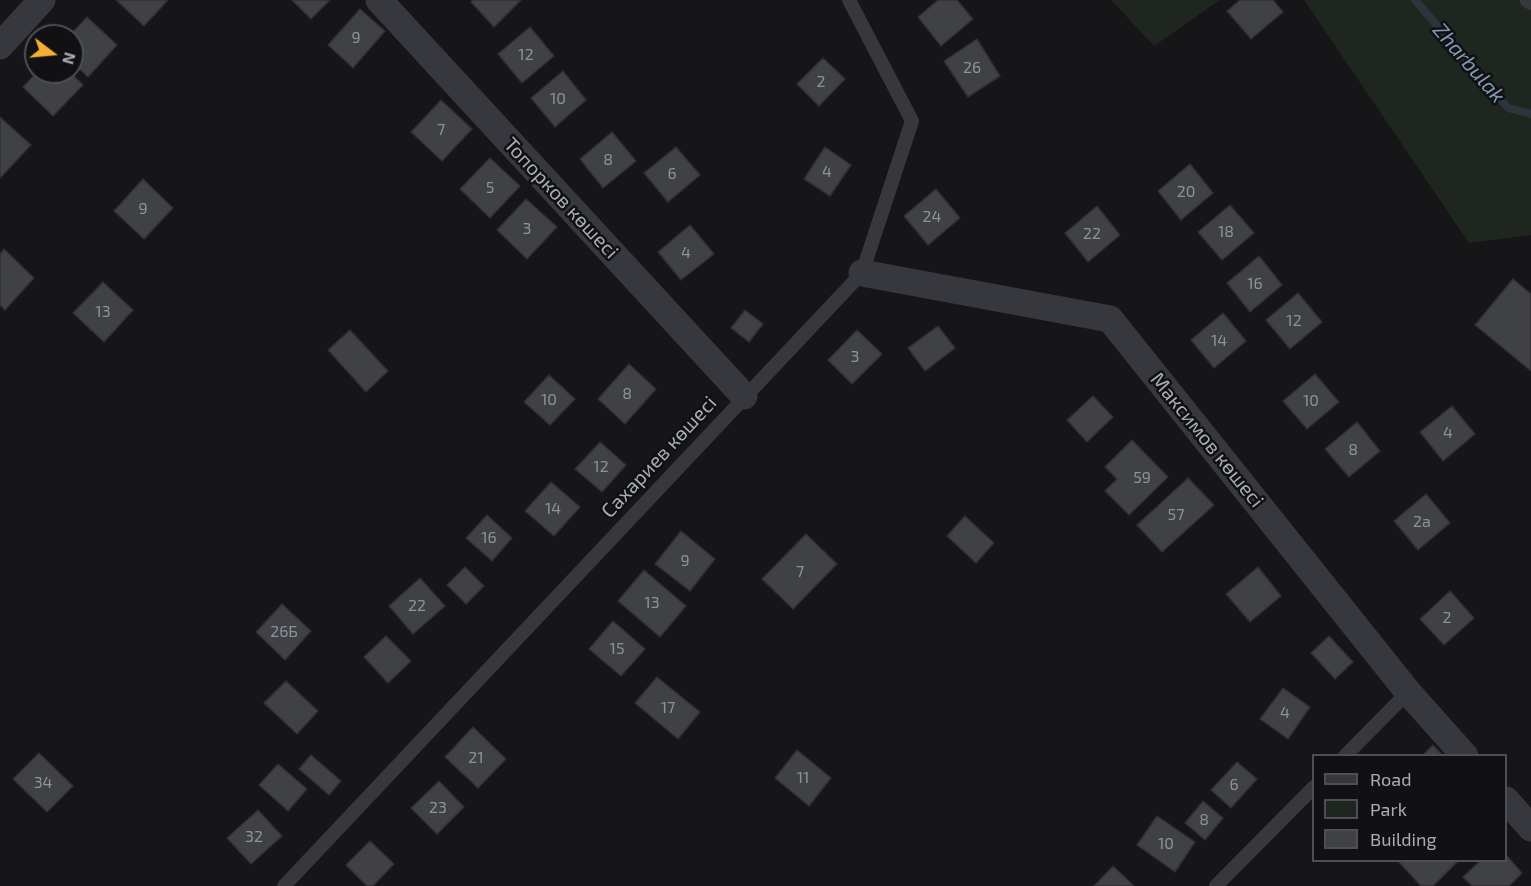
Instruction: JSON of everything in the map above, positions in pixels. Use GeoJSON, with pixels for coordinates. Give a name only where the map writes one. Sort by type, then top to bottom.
{"type":"FeatureCollection","features":[{"type":"Feature","properties":{"kind":"street"},"geometry":{"type":"LineString","coordinates":[[0,46],[42,0]]}},
{"type":"Feature","properties":{"kind":"street","name":"Топорков көшесі"},"geometry":{"type":"LineString","coordinates":[[379,0],[744,396]]}},
{"type":"Feature","properties":{"kind":"street","name":"Максимов көшесі"},"geometry":{"type":"LineString","coordinates":[[862,273],[1110,319],[1408,692],[1463,754]]}},
{"type":"Feature","properties":{"kind":"street"},"geometry":{"type":"LineString","coordinates":[[1507,801],[1531,828]]}},
{"type":"Feature","properties":{"kind":"lane","name":"Сахариев көшесі"},"geometry":{"type":"LineString","coordinates":[[284,886],[862,273],[912,121],[849,0]]}},
{"type":"Feature","properties":{"kind":"lane"},"geometry":{"type":"LineString","coordinates":[[1527,1],[1531,3]]}},
{"type":"Feature","properties":{"kind":"lane"},"geometry":{"type":"LineString","coordinates":[[1347,754],[1408,692]]}},
{"type":"Feature","properties":{"kind":"lane"},"geometry":{"type":"LineString","coordinates":[[1215,886],[1312,789]]}},
{"type":"Feature","properties":{"kind":"green space"},"geometry":{"type":"Polygon","coordinates":[[[1111,0],[1220,0],[1154,46],[1111,0]]]}},
{"type":"Feature","properties":{"kind":"green space"},"geometry":{"type":"Polygon","coordinates":[[[1304,0],[1531,0],[1531,235],[1469,243],[1304,0]]]}},
{"type":"Feature","properties":{"kind":"building"},"geometry":{"type":"Polygon","coordinates":[[[116,0],[168,0],[144,26],[116,0]]]}},
{"type":"Feature","properties":{"kind":"building"},"geometry":{"type":"Polygon","coordinates":[[[292,0],[330,0],[311,19],[292,0]]]}},
{"type":"Feature","properties":{"kind":"building"},"geometry":{"type":"Polygon","coordinates":[[[473,0],[521,0],[494,27],[471,2],[473,0]]]}},
{"type":"Feature","properties":{"kind":"building"},"geometry":{"type":"Polygon","coordinates":[[[938,0],[957,0],[973,19],[941,46],[918,17],[938,0]]]}},
{"type":"Feature","properties":{"kind":"building"},"geometry":{"type":"Polygon","coordinates":[[[1240,0],[1273,0],[1283,12],[1251,39],[1227,11],[1240,0]]]}},
{"type":"Feature","properties":{"kind":"building"},"geometry":{"type":"Polygon","coordinates":[[[360,9],[385,31],[353,68],[328,45],[360,9]]]}},
{"type":"Feature","properties":{"kind":"building"},"geometry":{"type":"Polygon","coordinates":[[[87,17],[117,45],[88,77],[84,73],[84,24],[80,24],[87,17]]]}},
{"type":"Feature","properties":{"kind":"building"},"geometry":{"type":"Polygon","coordinates":[[[530,27],[554,56],[522,83],[498,54],[530,27]]]}},
{"type":"Feature","properties":{"kind":"building"},"geometry":{"type":"Polygon","coordinates":[[[977,39],[1000,76],[968,97],[944,61],[977,39]]]}},
{"type":"Feature","properties":{"kind":"building"},"geometry":{"type":"Polygon","coordinates":[[[823,58],[845,79],[819,106],[797,84],[823,58]]]}},
{"type":"Feature","properties":{"kind":"building"},"geometry":{"type":"Polygon","coordinates":[[[563,71],[586,100],[555,127],[531,98],[563,71]]]}},
{"type":"Feature","properties":{"kind":"building"},"geometry":{"type":"Polygon","coordinates":[[[26,84],[83,85],[53,116],[23,87],[26,84]]]}},
{"type":"Feature","properties":{"kind":"building"},"geometry":{"type":"Polygon","coordinates":[[[441,100],[472,129],[442,161],[411,132],[441,100]]]}},
{"type":"Feature","properties":{"kind":"building"},"geometry":{"type":"Polygon","coordinates":[[[0,117],[31,145],[0,178],[0,117]]]}},
{"type":"Feature","properties":{"kind":"building"},"geometry":{"type":"Polygon","coordinates":[[[612,132],[636,161],[603,188],[580,159],[612,132]]]}},
{"type":"Feature","properties":{"kind":"building"},"geometry":{"type":"Polygon","coordinates":[[[676,147],[700,175],[668,202],[644,173],[676,147]]]}},
{"type":"Feature","properties":{"kind":"building"},"geometry":{"type":"Polygon","coordinates":[[[825,147],[851,165],[830,196],[804,179],[825,147]]]}},
{"type":"Feature","properties":{"kind":"building"},"geometry":{"type":"Polygon","coordinates":[[[490,158],[520,186],[490,218],[460,189],[490,158]]]}},
{"type":"Feature","properties":{"kind":"building"},"geometry":{"type":"Polygon","coordinates":[[[1190,164],[1213,193],[1181,220],[1158,191],[1190,164]]]}},
{"type":"Feature","properties":{"kind":"building"},"geometry":{"type":"Polygon","coordinates":[[[143,179],[173,208],[144,239],[114,211],[143,179]]]}},
{"type":"Feature","properties":{"kind":"building"},"geometry":{"type":"Polygon","coordinates":[[[936,189],[960,218],[928,245],[904,216],[936,189]]]}},
{"type":"Feature","properties":{"kind":"building"},"geometry":{"type":"Polygon","coordinates":[[[526,199],[557,227],[527,259],[497,230],[526,199]]]}},
{"type":"Feature","properties":{"kind":"building"},"geometry":{"type":"Polygon","coordinates":[[[1230,205],[1254,233],[1222,260],[1198,232],[1230,205]]]}},
{"type":"Feature","properties":{"kind":"building"},"geometry":{"type":"Polygon","coordinates":[[[1097,206],[1120,235],[1088,262],[1065,233],[1097,206]]]}},
{"type":"Feature","properties":{"kind":"building"},"geometry":{"type":"Polygon","coordinates":[[[690,225],[714,254],[681,280],[658,252],[690,225]]]}},
{"type":"Feature","properties":{"kind":"building"},"geometry":{"type":"Polygon","coordinates":[[[4,249],[34,278],[5,310],[0,305],[0,254],[4,249]]]}},
{"type":"Feature","properties":{"kind":"building"},"geometry":{"type":"Polygon","coordinates":[[[1259,256],[1282,285],[1250,312],[1227,283],[1259,256]]]}},
{"type":"Feature","properties":{"kind":"building"},"geometry":{"type":"Polygon","coordinates":[[[1513,279],[1531,294],[1531,371],[1475,325],[1513,279]]]}},
{"type":"Feature","properties":{"kind":"building"},"geometry":{"type":"Polygon","coordinates":[[[103,282],[133,310],[104,342],[73,313],[103,282]]]}},
{"type":"Feature","properties":{"kind":"building"},"geometry":{"type":"Polygon","coordinates":[[[1298,293],[1322,322],[1290,349],[1266,320],[1298,293]]]}},
{"type":"Feature","properties":{"kind":"building"},"geometry":{"type":"Polygon","coordinates":[[[745,310],[763,324],[749,342],[731,328],[745,310]]]}},
{"type":"Feature","properties":{"kind":"building"},"geometry":{"type":"Polygon","coordinates":[[[1223,313],[1246,341],[1214,368],[1191,340],[1223,313]]]}},
{"type":"Feature","properties":{"kind":"building"},"geometry":{"type":"Polygon","coordinates":[[[938,326],[955,348],[925,371],[908,348],[938,326]]]}},
{"type":"Feature","properties":{"kind":"building"},"geometry":{"type":"Polygon","coordinates":[[[350,330],[388,371],[366,392],[328,350],[350,330]]]}},
{"type":"Feature","properties":{"kind":"building"},"geometry":{"type":"Polygon","coordinates":[[[857,330],[882,354],[852,384],[828,360],[857,330]]]}},
{"type":"Feature","properties":{"kind":"building"},"geometry":{"type":"Polygon","coordinates":[[[629,364],[656,389],[625,424],[598,399],[629,364]]]}},
{"type":"Feature","properties":{"kind":"building"},"geometry":{"type":"Polygon","coordinates":[[[1315,374],[1339,402],[1307,429],[1283,401],[1315,374]]]}},
{"type":"Feature","properties":{"kind":"building"},"geometry":{"type":"Polygon","coordinates":[[[549,375],[575,399],[550,425],[524,402],[549,375]]]}},
{"type":"Feature","properties":{"kind":"building"},"geometry":{"type":"Polygon","coordinates":[[[1093,396],[1113,417],[1087,442],[1067,420],[1093,396]]]}},
{"type":"Feature","properties":{"kind":"building"},"geometry":{"type":"Polygon","coordinates":[[[1452,406],[1475,434],[1443,461],[1420,432],[1452,406]]]}},
{"type":"Feature","properties":{"kind":"building"},"geometry":{"type":"Polygon","coordinates":[[[1357,422],[1380,451],[1349,477],[1325,449],[1357,422]]]}},
{"type":"Feature","properties":{"kind":"building"},"geometry":{"type":"Polygon","coordinates":[[[1132,440],[1168,477],[1129,515],[1105,491],[1117,479],[1105,467],[1132,440]]]}},
{"type":"Feature","properties":{"kind":"building"},"geometry":{"type":"Polygon","coordinates":[[[600,442],[626,465],[602,492],[575,469],[600,442]]]}},
{"type":"Feature","properties":{"kind":"building"},"geometry":{"type":"Polygon","coordinates":[[[1188,478],[1214,505],[1162,552],[1137,525],[1188,478]]]}},
{"type":"Feature","properties":{"kind":"building"},"geometry":{"type":"Polygon","coordinates":[[[551,482],[580,507],[554,536],[525,511],[551,482]]]}},
{"type":"Feature","properties":{"kind":"building"},"geometry":{"type":"Polygon","coordinates":[[[1426,494],[1450,523],[1418,550],[1394,521],[1426,494]]]}},
{"type":"Feature","properties":{"kind":"building"},"geometry":{"type":"Polygon","coordinates":[[[487,515],[512,538],[492,561],[466,538],[487,515]]]}},
{"type":"Feature","properties":{"kind":"building"},"geometry":{"type":"Polygon","coordinates":[[[965,516],[994,543],[976,563],[947,536],[965,516]]]}},
{"type":"Feature","properties":{"kind":"building"},"geometry":{"type":"Polygon","coordinates":[[[681,531],[715,559],[690,591],[655,564],[681,531]]]}},
{"type":"Feature","properties":{"kind":"building"},"geometry":{"type":"Polygon","coordinates":[[[806,534],[837,564],[793,609],[762,579],[806,534]]]}},
{"type":"Feature","properties":{"kind":"building"},"geometry":{"type":"Polygon","coordinates":[[[465,567],[484,586],[466,604],[447,585],[465,567]]]}},
{"type":"Feature","properties":{"kind":"building"},"geometry":{"type":"Polygon","coordinates":[[[1258,567],[1281,596],[1250,622],[1226,594],[1258,567]]]}},
{"type":"Feature","properties":{"kind":"building"},"geometry":{"type":"Polygon","coordinates":[[[644,570],[686,606],[660,637],[618,601],[644,570]]]}},
{"type":"Feature","properties":{"kind":"building"},"geometry":{"type":"Polygon","coordinates":[[[420,578],[445,606],[413,634],[389,606],[420,578]]]}},
{"type":"Feature","properties":{"kind":"building"},"geometry":{"type":"Polygon","coordinates":[[[1450,591],[1474,618],[1444,645],[1420,619],[1450,591]]]}},
{"type":"Feature","properties":{"kind":"building"},"geometry":{"type":"Polygon","coordinates":[[[282,604],[311,631],[285,660],[256,632],[282,604]]]}},
{"type":"Feature","properties":{"kind":"building"},"geometry":{"type":"Polygon","coordinates":[[[613,621],[645,649],[621,676],[589,649],[613,621]]]}},
{"type":"Feature","properties":{"kind":"building"},"geometry":{"type":"Polygon","coordinates":[[[386,636],[411,661],[388,683],[364,657],[386,636]]]}},
{"type":"Feature","properties":{"kind":"building"},"geometry":{"type":"Polygon","coordinates":[[[1329,636],[1353,662],[1335,679],[1311,653],[1329,636]]]}},
{"type":"Feature","properties":{"kind":"building"},"geometry":{"type":"Polygon","coordinates":[[[657,677],[700,712],[678,739],[635,703],[657,677]]]}},
{"type":"Feature","properties":{"kind":"building"},"geometry":{"type":"Polygon","coordinates":[[[286,681],[318,711],[297,734],[264,703],[286,681]]]}},
{"type":"Feature","properties":{"kind":"building"},"geometry":{"type":"Polygon","coordinates":[[[1283,688],[1310,707],[1288,739],[1260,719],[1283,688]]]}},
{"type":"Feature","properties":{"kind":"building"},"geometry":{"type":"Polygon","coordinates":[[[473,727],[506,759],[478,788],[445,757],[473,727]]]}},
{"type":"Feature","properties":{"kind":"building"},"geometry":{"type":"Polygon","coordinates":[[[1433,745],[1441,754],[1424,754],[1433,745]]]}},
{"type":"Feature","properties":{"kind":"building"},"geometry":{"type":"Polygon","coordinates":[[[797,750],[831,778],[809,806],[775,778],[797,750]]]}},
{"type":"Feature","properties":{"kind":"building"},"geometry":{"type":"Polygon","coordinates":[[[39,753],[73,786],[47,812],[13,779],[39,753]]]}},
{"type":"Feature","properties":{"kind":"building"},"geometry":{"type":"Polygon","coordinates":[[[311,755],[341,781],[329,795],[299,769],[311,755]]]}},
{"type":"Feature","properties":{"kind":"building"},"geometry":{"type":"Polygon","coordinates":[[[1237,762],[1257,779],[1231,808],[1211,790],[1237,762]]]}},
{"type":"Feature","properties":{"kind":"building"},"geometry":{"type":"Polygon","coordinates":[[[278,764],[307,789],[288,811],[259,785],[278,764]]]}},
{"type":"Feature","properties":{"kind":"building"},"geometry":{"type":"Polygon","coordinates":[[[439,781],[464,807],[437,834],[411,808],[439,781]]]}},
{"type":"Feature","properties":{"kind":"building"},"geometry":{"type":"Polygon","coordinates":[[[1203,801],[1223,818],[1205,840],[1185,823],[1203,801]]]}},
{"type":"Feature","properties":{"kind":"building"},"geometry":{"type":"Polygon","coordinates":[[[258,810],[282,836],[251,864],[227,838],[258,810]]]}},
{"type":"Feature","properties":{"kind":"building"},"geometry":{"type":"Polygon","coordinates":[[[1157,816],[1195,842],[1175,872],[1137,845],[1157,816]]]}},
{"type":"Feature","properties":{"kind":"building"},"geometry":{"type":"Polygon","coordinates":[[[370,841],[394,864],[373,886],[367,886],[346,865],[370,841]]]}},
{"type":"Feature","properties":{"kind":"building"},"geometry":{"type":"Polygon","coordinates":[[[1507,856],[1522,873],[1509,886],[1472,886],[1463,877],[1479,862],[1507,862],[1507,856]]]}},
{"type":"Feature","properties":{"kind":"building"},"geometry":{"type":"Polygon","coordinates":[[[1399,862],[1457,862],[1433,886],[1421,886],[1399,862]]]}},
{"type":"Feature","properties":{"kind":"building"},"geometry":{"type":"Polygon","coordinates":[[[1113,866],[1134,886],[1094,886],[1113,866]]]}},
{"type":"Feature","properties":{"kind":"waterway","name":"Zharbulak"},"geometry":{"type":"LineString","coordinates":[[1415,0],[1508,108],[1531,114]]}}]}
